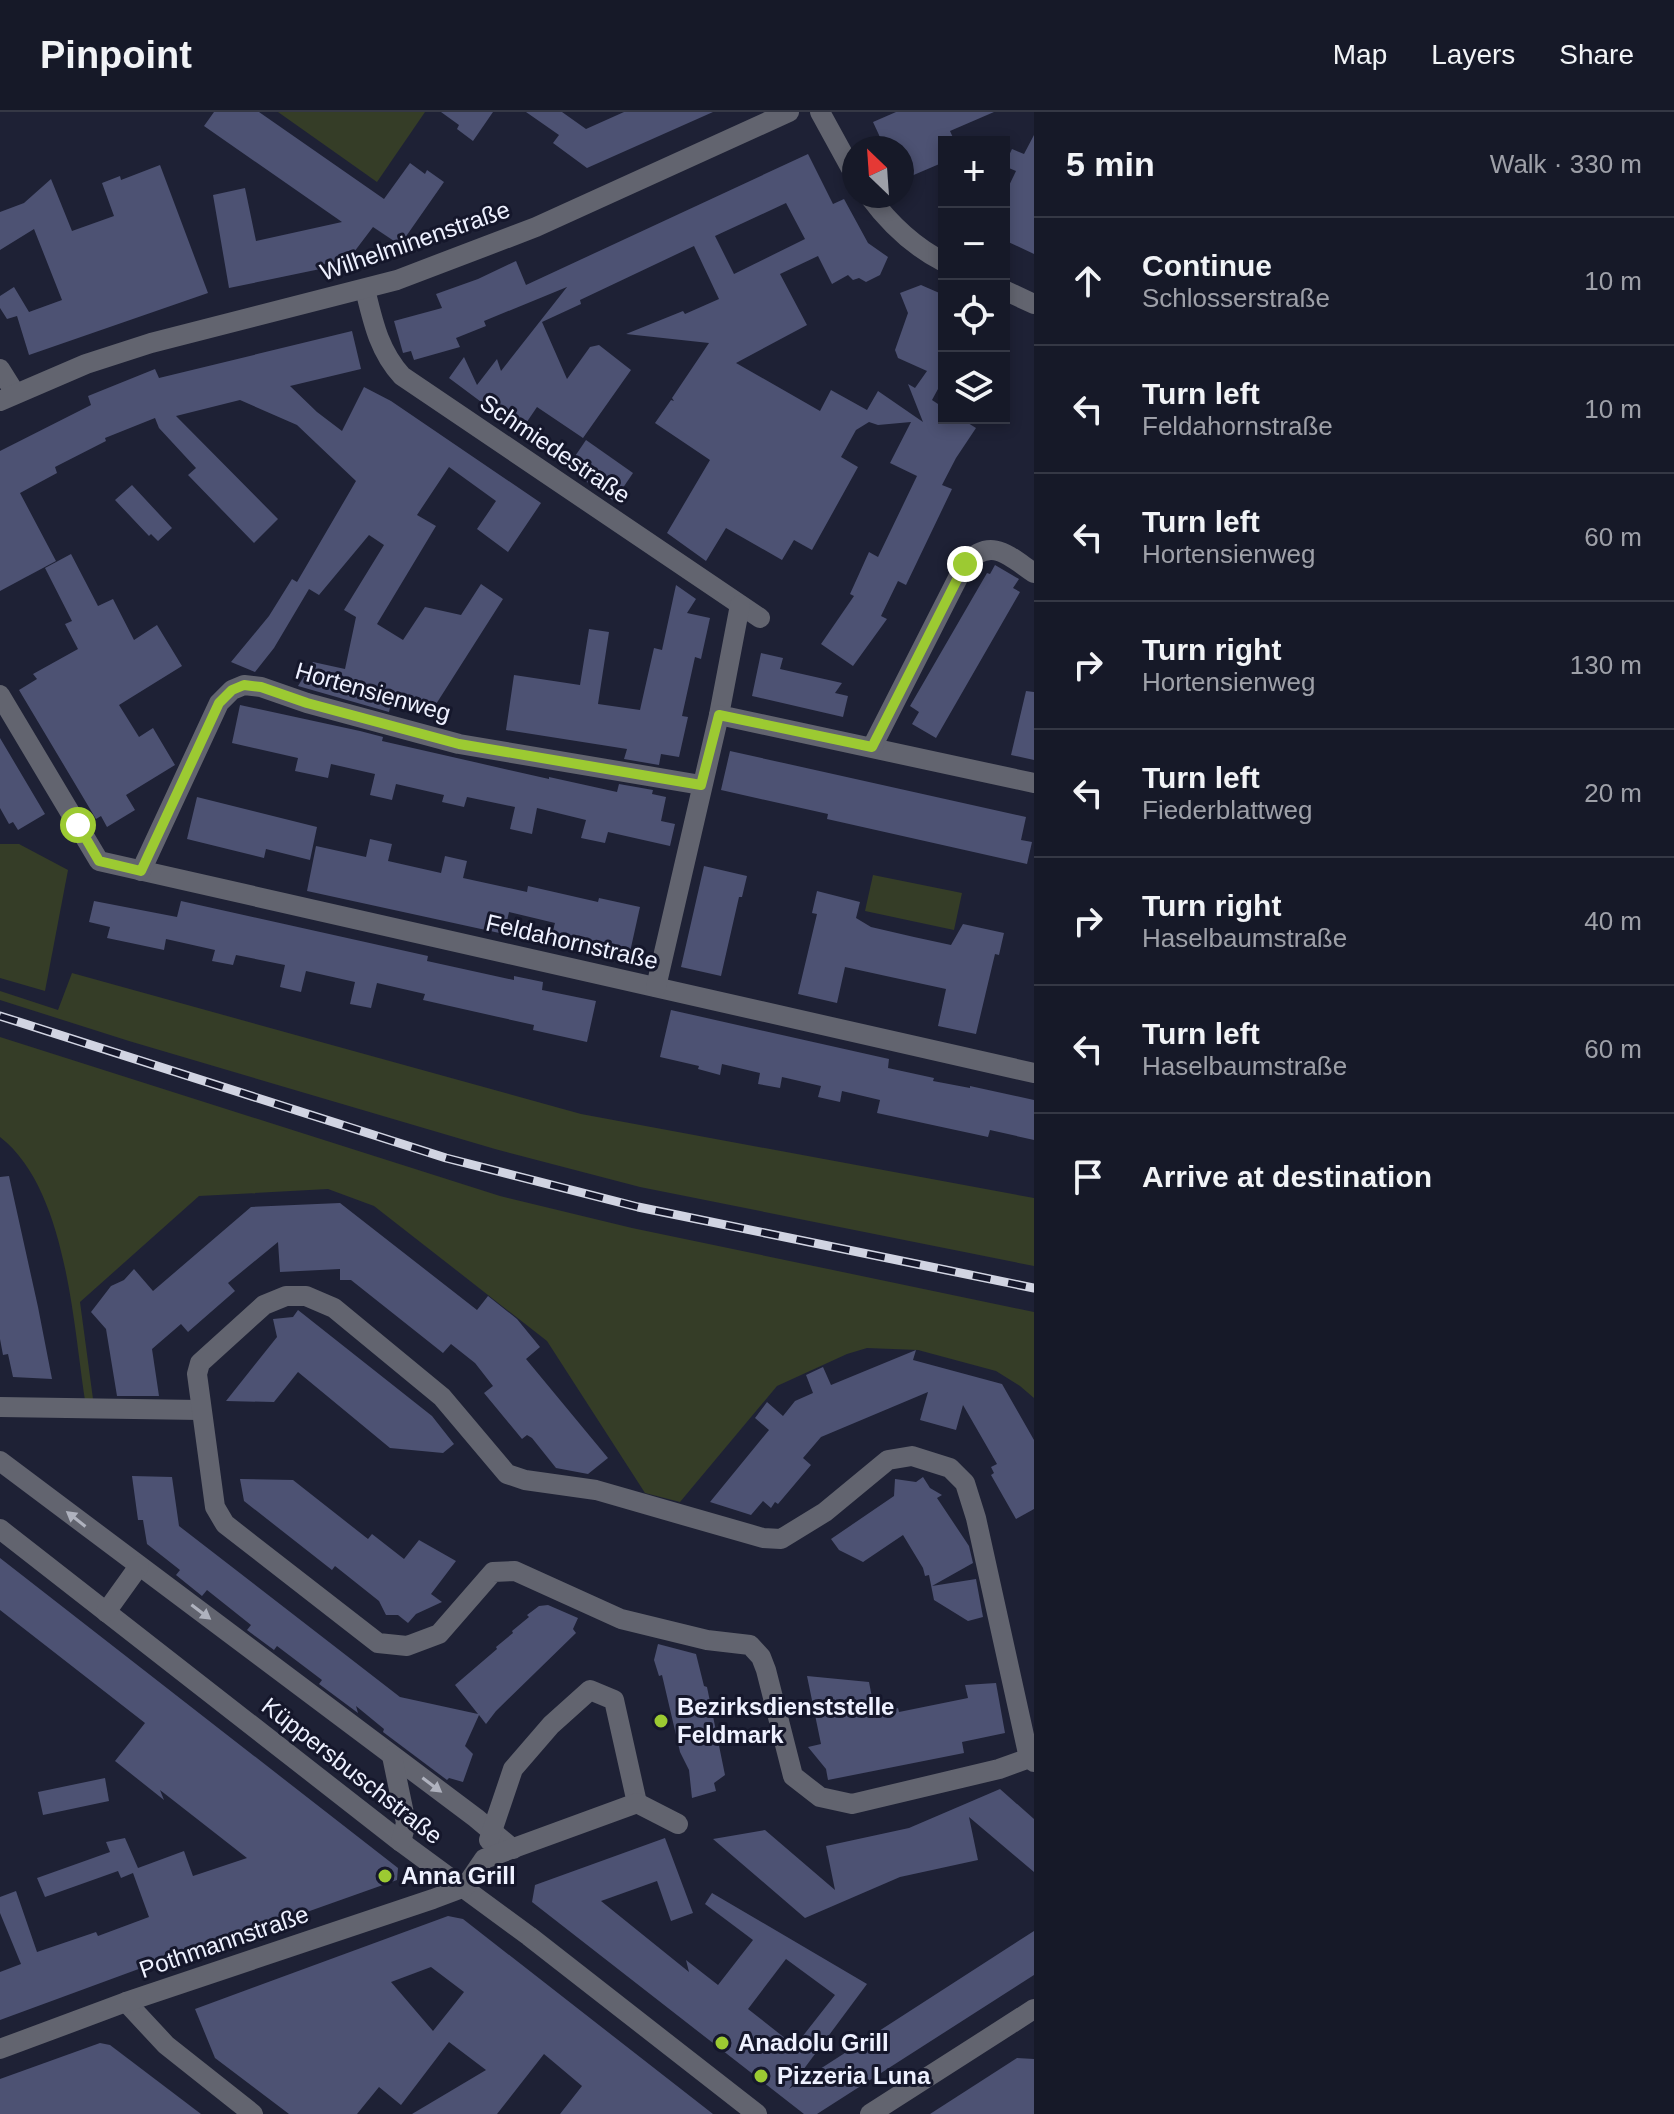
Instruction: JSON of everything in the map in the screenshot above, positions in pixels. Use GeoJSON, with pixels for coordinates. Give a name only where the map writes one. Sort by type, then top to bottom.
{"type":"FeatureCollection","features":[{"type":"Feature","properties":{"kind":"street","name":"Wilhelminenstraße"},"geometry":{"type":"LineString","coordinates":[[8,397],[86,364],[151,343],[397,280],[536,227],[789,112]]}},
{"type":"Feature","properties":{"kind":"street"},"geometry":{"type":"LineString","coordinates":[[820,112],[842,152]]}},
{"type":"Feature","properties":{"kind":"street"},"geometry":{"type":"LineString","coordinates":[[879,208],[896,227],[925,252],[938,259]]}},
{"type":"Feature","properties":{"kind":"street","name":"Schmiedestraße"},"geometry":{"type":"LineString","coordinates":[[365,289],[381,347],[388,361],[402,376],[760,618]]}},
{"type":"Feature","properties":{"kind":"street"},"geometry":{"type":"LineString","coordinates":[[1010,293],[1034,304]]}},
{"type":"Feature","properties":{"kind":"street"},"geometry":{"type":"LineString","coordinates":[[0,369],[8,397]]}},
{"type":"Feature","properties":{"kind":"street"},"geometry":{"type":"LineString","coordinates":[[872,747],[965,564],[975,553],[983,550],[1002,552],[1034,573]]}},
{"type":"Feature","properties":{"kind":"street"},"geometry":{"type":"LineString","coordinates":[[656,987],[719,715],[740,605]]}},
{"type":"Feature","properties":{"kind":"street","name":"Hortensienweg"},"geometry":{"type":"LineString","coordinates":[[141,871],[219,703],[232,690],[244,685],[261,687],[307,703],[459,744],[701,785]]}},
{"type":"Feature","properties":{"kind":"street","name":"Feldahornstraße"},"geometry":{"type":"LineString","coordinates":[[0,695],[99,861],[1034,1073]]}},
{"type":"Feature","properties":{"kind":"street"},"geometry":{"type":"LineString","coordinates":[[719,715],[1034,783]]}},
{"type":"Feature","properties":{"kind":"street"},"geometry":{"type":"LineString","coordinates":[[286,1296],[306,1296],[334,1308],[442,1397],[507,1474],[525,1480],[596,1490],[763,1538],[781,1539],[825,1512],[888,1460],[912,1456],[950,1468],[965,1483],[976,1518],[1032,1760],[852,1804],[820,1797],[793,1776],[766,1670],[761,1657],[750,1645],[707,1640],[621,1619],[515,1571],[493,1572],[439,1634],[407,1646],[378,1643],[225,1524],[215,1507],[200,1410],[197,1374],[200,1363],[264,1305],[286,1296]]}},
{"type":"Feature","properties":{"kind":"street"},"geometry":{"type":"LineString","coordinates":[[0,1407],[200,1410]]}},
{"type":"Feature","properties":{"kind":"street","name":"Küppersbuschstraße"},"geometry":{"type":"LineString","coordinates":[[0,1461],[513,1849]]}},
{"type":"Feature","properties":{"kind":"street","name":"Küppersbuschstraße"},"geometry":{"type":"LineString","coordinates":[[0,1529],[434,1868],[465,1887],[757,2114]]}},
{"type":"Feature","properties":{"kind":"street"},"geometry":{"type":"LineString","coordinates":[[106,1612],[139,1566]]}},
{"type":"Feature","properties":{"kind":"street"},"geometry":{"type":"LineString","coordinates":[[465,1887],[484,1859],[513,1769],[551,1725],[590,1690],[614,1700],[637,1803]]}},
{"type":"Feature","properties":{"kind":"street"},"geometry":{"type":"LineString","coordinates":[[392,1756],[406,1823],[401,1842]]}},
{"type":"Feature","properties":{"kind":"street"},"geometry":{"type":"LineString","coordinates":[[484,1859],[637,1803],[678,1824]]}},
{"type":"Feature","properties":{"kind":"street","name":"Pothmannstraße"},"geometry":{"type":"LineString","coordinates":[[0,2049],[126,2002],[465,1887]]}},
{"type":"Feature","properties":{"kind":"street"},"geometry":{"type":"LineString","coordinates":[[126,2002],[166,2045],[253,2114]]}},
{"type":"Feature","properties":{"kind":"street"},"geometry":{"type":"LineString","coordinates":[[870,2114],[1029,2019]]}},
{"type":"Feature","properties":{"kind":"green space"},"geometry":{"type":"Polygon","coordinates":[[[278,112],[425,112],[377,182],[278,112]]]}},
{"type":"Feature","properties":{"kind":"green space"},"geometry":{"type":"Polygon","coordinates":[[[0,844],[19,844],[68,870],[45,991],[0,978],[0,844]]]}},
{"type":"Feature","properties":{"kind":"green space"},"geometry":{"type":"Polygon","coordinates":[[[873,875],[962,893],[954,930],[865,911],[873,875]]]}},
{"type":"Feature","properties":{"kind":"green space"},"geometry":{"type":"Polygon","coordinates":[[[72,973],[581,1114],[1034,1198],[1034,1266],[640,1187],[495,1149],[0,1000],[0,991],[58,1010],[72,973]]]}},
{"type":"Feature","properties":{"kind":"green space"},"geometry":{"type":"Polygon","coordinates":[[[0,1037],[500,1196],[632,1228],[1034,1312],[1034,1398],[996,1371],[918,1350],[867,1348],[777,1386],[680,1502],[645,1493],[547,1341],[374,1206],[328,1189],[199,1196],[80,1302],[93,1399],[85,1400],[70,1296],[53,1222],[39,1188],[22,1160],[0,1137],[0,1037]]]}},
{"type":"Feature","properties":{"kind":"building"},"geometry":{"type":"Polygon","coordinates":[[[214,112],[259,112],[384,199],[410,163],[444,182],[400,245],[373,227],[348,260],[324,264],[325,268],[229,288],[213,195],[245,188],[256,241],[342,222],[204,126],[214,112]]]}},
{"type":"Feature","properties":{"kind":"building"},"geometry":{"type":"Polygon","coordinates":[[[441,112],[493,112],[473,141],[457,129],[459,125],[441,112]]]}},
{"type":"Feature","properties":{"kind":"building"},"geometry":{"type":"Polygon","coordinates":[[[526,112],[562,112],[586,129],[624,112],[713,112],[587,168],[553,143],[559,135],[526,112]]]}},
{"type":"Feature","properties":{"kind":"building"},"geometry":{"type":"Polygon","coordinates":[[[896,112],[994,112],[950,131],[952,136],[938,136],[938,165],[914,175],[914,136],[879,136],[873,122],[896,112]]]}},
{"type":"Feature","properties":{"kind":"building"},"geometry":{"type":"Polygon","coordinates":[[[1034,135],[1034,254],[1010,243],[1010,184],[1016,171],[1010,168],[1010,153],[1012,149],[1024,154],[1034,135]]]}},
{"type":"Feature","properties":{"kind":"building"},"geometry":{"type":"Polygon","coordinates":[[[808,154],[833,204],[842,200],[842,208],[849,208],[868,243],[888,257],[880,275],[866,282],[859,278],[853,280],[848,275],[832,284],[818,256],[780,274],[807,325],[736,363],[820,411],[831,390],[867,410],[878,391],[923,422],[908,384],[915,388],[927,371],[898,358],[895,350],[908,313],[900,293],[921,285],[938,292],[938,389],[932,400],[938,404],[938,424],[970,424],[976,428],[942,485],[952,489],[906,585],[898,581],[881,616],[887,619],[853,666],[821,644],[854,596],[850,594],[869,552],[878,557],[917,476],[890,463],[911,422],[878,425],[869,422],[856,430],[841,457],[858,467],[812,550],[794,540],[782,560],[726,528],[706,561],[667,533],[710,460],[655,423],[671,400],[674,401],[672,398],[709,343],[626,334],[719,299],[694,246],[580,300],[581,304],[542,322],[567,379],[590,347],[599,345],[631,370],[583,438],[537,407],[518,435],[502,423],[504,419],[449,378],[464,357],[477,385],[497,359],[501,371],[567,287],[484,321],[486,326],[456,338],[460,347],[414,360],[411,351],[403,353],[394,321],[442,308],[436,294],[516,261],[526,285],[808,154]],[[786,203],[715,236],[734,274],[805,239],[786,203]]]}},
{"type":"Feature","properties":{"kind":"building"},"geometry":{"type":"Polygon","coordinates":[[[160,165],[208,293],[29,355],[17,316],[7,319],[0,308],[0,296],[14,287],[29,312],[62,300],[34,229],[0,250],[0,212],[24,203],[51,179],[72,231],[114,216],[102,183],[120,176],[121,180],[160,165]]]}},
{"type":"Feature","properties":{"kind":"building"},"geometry":{"type":"Polygon","coordinates":[[[352,331],[361,369],[290,386],[317,412],[342,431],[364,387],[391,401],[541,503],[508,552],[477,529],[496,501],[449,467],[417,515],[436,526],[377,624],[403,640],[425,607],[461,615],[481,584],[503,599],[431,712],[391,703],[389,712],[298,686],[313,662],[345,669],[356,617],[344,610],[384,545],[369,535],[319,595],[309,589],[274,648],[255,672],[231,662],[269,616],[292,579],[297,582],[356,481],[297,425],[240,400],[176,416],[278,519],[254,543],[188,475],[196,468],[159,428],[155,418],[105,438],[106,441],[55,467],[57,473],[20,493],[56,561],[0,591],[0,451],[91,405],[88,396],[155,369],[159,378],[352,331]]]}},
{"type":"Feature","properties":{"kind":"building"},"geometry":{"type":"Polygon","coordinates":[[[586,440],[633,473],[614,501],[567,468],[586,440]]]}},
{"type":"Feature","properties":{"kind":"building"},"geometry":{"type":"Polygon","coordinates":[[[132,485],[172,528],[158,541],[151,534],[149,536],[115,500],[132,485]]]}},
{"type":"Feature","properties":{"kind":"building"},"geometry":{"type":"Polygon","coordinates":[[[71,554],[98,606],[113,599],[134,640],[157,625],[182,666],[119,705],[139,737],[153,728],[175,765],[126,795],[135,810],[107,827],[101,816],[96,819],[19,690],[37,679],[33,674],[78,649],[65,624],[72,621],[45,568],[71,554]]]}},
{"type":"Feature","properties":{"kind":"building"},"geometry":{"type":"Polygon","coordinates":[[[995,565],[1019,579],[1013,588],[1020,592],[936,738],[912,724],[919,712],[910,706],[987,573],[990,574],[995,565]]]}},
{"type":"Feature","properties":{"kind":"building"},"geometry":{"type":"Polygon","coordinates":[[[676,585],[696,599],[687,613],[710,618],[701,659],[695,657],[682,716],[688,717],[679,757],[661,754],[659,765],[624,759],[627,749],[506,730],[514,675],[580,685],[589,629],[609,632],[598,704],[640,710],[654,648],[662,650],[676,585]]]}},
{"type":"Feature","properties":{"kind":"building"},"geometry":{"type":"Polygon","coordinates":[[[761,653],[783,658],[780,669],[842,683],[835,693],[848,696],[843,717],[752,696],[761,653]]]}},
{"type":"Feature","properties":{"kind":"building"},"geometry":{"type":"Polygon","coordinates":[[[1026,691],[1034,692],[1034,760],[1011,755],[1026,691]]]}},
{"type":"Feature","properties":{"kind":"building"},"geometry":{"type":"Polygon","coordinates":[[[240,705],[360,731],[383,737],[382,741],[549,779],[617,792],[619,784],[653,790],[652,794],[666,797],[661,821],[675,824],[670,846],[608,832],[605,843],[581,838],[586,820],[537,808],[532,834],[510,829],[515,807],[467,797],[464,807],[442,802],[444,795],[396,784],[392,800],[370,795],[375,774],[331,764],[328,778],[295,771],[298,758],[232,743],[240,705]]]}},
{"type":"Feature","properties":{"kind":"building"},"geometry":{"type":"Polygon","coordinates":[[[0,738],[45,814],[18,830],[13,822],[9,824],[0,808],[0,738]]]}},
{"type":"Feature","properties":{"kind":"building"},"geometry":{"type":"Polygon","coordinates":[[[730,751],[1026,817],[1021,840],[1032,842],[1027,864],[827,819],[828,814],[721,790],[730,751]]]}},
{"type":"Feature","properties":{"kind":"building"},"geometry":{"type":"Polygon","coordinates":[[[197,797],[317,827],[310,860],[266,849],[264,858],[187,839],[197,797]]]}},
{"type":"Feature","properties":{"kind":"building"},"geometry":{"type":"Polygon","coordinates":[[[370,839],[392,844],[388,861],[441,873],[445,856],[467,861],[463,878],[527,892],[528,886],[598,902],[599,898],[640,907],[630,952],[551,937],[555,923],[509,912],[504,934],[307,891],[316,846],[366,857],[370,839]]]}},
{"type":"Feature","properties":{"kind":"building"},"geometry":{"type":"Polygon","coordinates":[[[704,866],[747,876],[742,897],[739,897],[721,976],[681,967],[704,866]]]}},
{"type":"Feature","properties":{"kind":"building"},"geometry":{"type":"Polygon","coordinates":[[[817,891],[860,902],[856,918],[871,927],[914,937],[951,945],[963,924],[1004,933],[999,955],[995,954],[976,1034],[938,1026],[946,989],[845,967],[837,1003],[798,994],[817,914],[812,913],[817,891]]]}},
{"type":"Feature","properties":{"kind":"building"},"geometry":{"type":"Polygon","coordinates":[[[94,901],[177,917],[181,901],[428,956],[427,961],[514,980],[514,976],[543,982],[542,990],[596,1001],[587,1042],[533,1030],[534,1025],[423,1000],[425,994],[377,983],[371,1008],[350,1004],[355,982],[306,971],[301,992],[280,987],[285,965],[236,955],[233,965],[212,961],[215,950],[166,939],[164,950],[107,938],[110,927],[89,922],[94,901]]]}},
{"type":"Feature","properties":{"kind":"building"},"geometry":{"type":"Polygon","coordinates":[[[671,1010],[889,1059],[888,1068],[934,1078],[933,1081],[1034,1100],[1034,1140],[990,1130],[988,1137],[877,1113],[880,1100],[842,1091],[840,1102],[818,1097],[821,1086],[782,1077],[780,1088],[758,1084],[760,1073],[722,1064],[720,1075],[698,1069],[699,1066],[660,1057],[671,1010]]]}},
{"type":"Feature","properties":{"kind":"building"},"geometry":{"type":"Polygon","coordinates":[[[9,1176],[52,1379],[13,1377],[8,1354],[3,1355],[0,1339],[0,1177],[9,1176]]]}},
{"type":"Feature","properties":{"kind":"building"},"geometry":{"type":"Polygon","coordinates":[[[340,1203],[477,1310],[488,1296],[517,1319],[540,1347],[526,1359],[608,1458],[588,1474],[556,1468],[532,1438],[527,1435],[522,1439],[484,1393],[493,1386],[475,1363],[451,1344],[443,1353],[351,1280],[340,1280],[340,1269],[280,1272],[278,1242],[228,1283],[235,1291],[188,1332],[181,1324],[152,1349],[159,1396],[117,1396],[106,1329],[91,1312],[111,1286],[124,1280],[134,1269],[153,1291],[251,1207],[340,1203]]]}},
{"type":"Feature","properties":{"kind":"building"},"geometry":{"type":"Polygon","coordinates":[[[298,1310],[432,1416],[454,1444],[443,1453],[390,1448],[298,1372],[274,1402],[226,1401],[277,1337],[273,1319],[293,1317],[298,1310]]]}},
{"type":"Feature","properties":{"kind":"building"},"geometry":{"type":"Polygon","coordinates":[[[916,1350],[913,1360],[1002,1384],[1034,1440],[1034,1509],[1016,1519],[991,1475],[994,1473],[991,1467],[997,1464],[963,1405],[956,1430],[920,1420],[928,1392],[821,1437],[803,1458],[811,1465],[778,1504],[775,1502],[771,1508],[763,1501],[751,1515],[710,1502],[769,1430],[755,1418],[767,1402],[783,1416],[795,1401],[813,1393],[806,1375],[823,1367],[831,1385],[916,1350]]]}},
{"type":"Feature","properties":{"kind":"building"},"geometry":{"type":"Polygon","coordinates":[[[132,1476],[172,1477],[179,1526],[400,1697],[478,1714],[455,1685],[497,1649],[529,1617],[527,1615],[539,1606],[548,1605],[578,1618],[573,1629],[576,1633],[486,1724],[479,1715],[465,1746],[473,1754],[463,1782],[447,1780],[383,1732],[384,1729],[356,1706],[358,1713],[319,1684],[322,1680],[277,1646],[274,1650],[247,1630],[251,1625],[207,1590],[202,1596],[176,1575],[180,1570],[147,1544],[143,1520],[138,1520],[132,1476]]]}},
{"type":"Feature","properties":{"kind":"building"},"geometry":{"type":"Polygon","coordinates":[[[923,1477],[930,1488],[942,1495],[937,1498],[969,1546],[973,1563],[932,1586],[976,1579],[983,1617],[968,1621],[934,1600],[929,1575],[925,1576],[903,1535],[863,1562],[839,1550],[831,1539],[894,1496],[895,1479],[916,1482],[923,1477]]]}},
{"type":"Feature","properties":{"kind":"building"},"geometry":{"type":"Polygon","coordinates":[[[240,1479],[293,1480],[368,1539],[372,1534],[404,1559],[419,1540],[456,1561],[431,1594],[442,1602],[416,1614],[408,1623],[398,1615],[386,1615],[379,1601],[335,1566],[332,1570],[244,1501],[240,1479]]]}},
{"type":"Feature","properties":{"kind":"building"},"geometry":{"type":"Polygon","coordinates":[[[0,1558],[398,1868],[397,1880],[177,1958],[174,1956],[0,2020],[0,1972],[21,1964],[0,1913],[0,1897],[16,1891],[37,1952],[96,1932],[98,1936],[149,1917],[133,1873],[121,1878],[118,1871],[45,1897],[37,1878],[110,1852],[106,1842],[125,1838],[138,1868],[184,1851],[193,1876],[247,1858],[160,1790],[164,1800],[115,1761],[145,1723],[0,1610],[0,1558]]]}},
{"type":"Feature","properties":{"kind":"building"},"geometry":{"type":"Polygon","coordinates":[[[658,1644],[696,1654],[704,1686],[707,1687],[725,1775],[714,1783],[716,1791],[692,1798],[689,1770],[680,1752],[662,1675],[659,1676],[654,1660],[658,1644]]]}},
{"type":"Feature","properties":{"kind":"building"},"geometry":{"type":"Polygon","coordinates":[[[807,1676],[869,1682],[875,1713],[898,1708],[899,1712],[968,1698],[965,1685],[996,1683],[1005,1733],[962,1742],[964,1753],[828,1780],[826,1769],[808,1747],[821,1744],[807,1676]]]}},
{"type":"Feature","properties":{"kind":"building"},"geometry":{"type":"Polygon","coordinates":[[[105,1778],[109,1801],[43,1815],[38,1792],[105,1778]]]}},
{"type":"Feature","properties":{"kind":"building"},"geometry":{"type":"Polygon","coordinates":[[[1000,1789],[1034,1819],[1034,1872],[969,1817],[978,1860],[900,1877],[805,1918],[713,1839],[765,1830],[835,1890],[826,1846],[909,1828],[1000,1789]]]}},
{"type":"Feature","properties":{"kind":"building"},"geometry":{"type":"Polygon","coordinates":[[[665,1838],[693,1913],[671,1921],[657,1881],[601,1901],[689,1972],[686,1960],[718,1985],[753,1940],[705,1904],[712,1893],[867,1984],[789,2089],[1034,1931],[1034,1975],[817,2114],[804,2114],[532,1902],[535,1885],[665,1838]],[[786,1959],[748,2009],[795,2046],[835,1995],[786,1959]]]}},
{"type":"Feature","properties":{"kind":"building"},"geometry":{"type":"Polygon","coordinates":[[[448,1916],[463,1919],[713,2114],[560,2114],[582,2086],[544,2054],[497,2114],[412,2114],[486,2070],[449,2042],[401,2105],[379,2087],[357,2114],[289,2114],[215,2058],[195,2009],[448,1916]],[[431,1967],[391,1982],[433,2031],[464,1992],[431,1967]]]}},
{"type":"Feature","properties":{"kind":"building"},"geometry":{"type":"Polygon","coordinates":[[[100,2043],[110,2045],[201,2114],[0,2114],[0,2079],[100,2043]]]}},
{"type":"Feature","properties":{"kind":"building"},"geometry":{"type":"Polygon","coordinates":[[[1017,2058],[1034,2059],[1034,2114],[930,2114],[1017,2058]]]}},
{"type":"Feature","properties":{"kind":"railway"},"geometry":{"type":"LineString","coordinates":[[0,1016],[446,1158],[638,1207],[1034,1288]]}},
{"type":"Feature","properties":{"kind":"place","name":"Bezirksdienststelle Feldmark"},"geometry":{"type":"Point","coordinates":[661,1721]}},
{"type":"Feature","properties":{"kind":"place","name":"Anna Grill"},"geometry":{"type":"Point","coordinates":[385,1876]}},
{"type":"Feature","properties":{"kind":"place","name":"Anadolu Grill"},"geometry":{"type":"Point","coordinates":[722,2043]}},
{"type":"Feature","properties":{"kind":"place","name":"Pizzeria Luna"},"geometry":{"type":"Point","coordinates":[761,2076]}},
{"type":"Feature","properties":{"kind":"route"},"geometry":{"type":"LineString","coordinates":[[78,825],[99,861],[141,871],[219,703],[232,690],[244,685],[261,687],[307,703],[459,744],[701,785],[719,715],[872,747],[965,564]]}}]}
